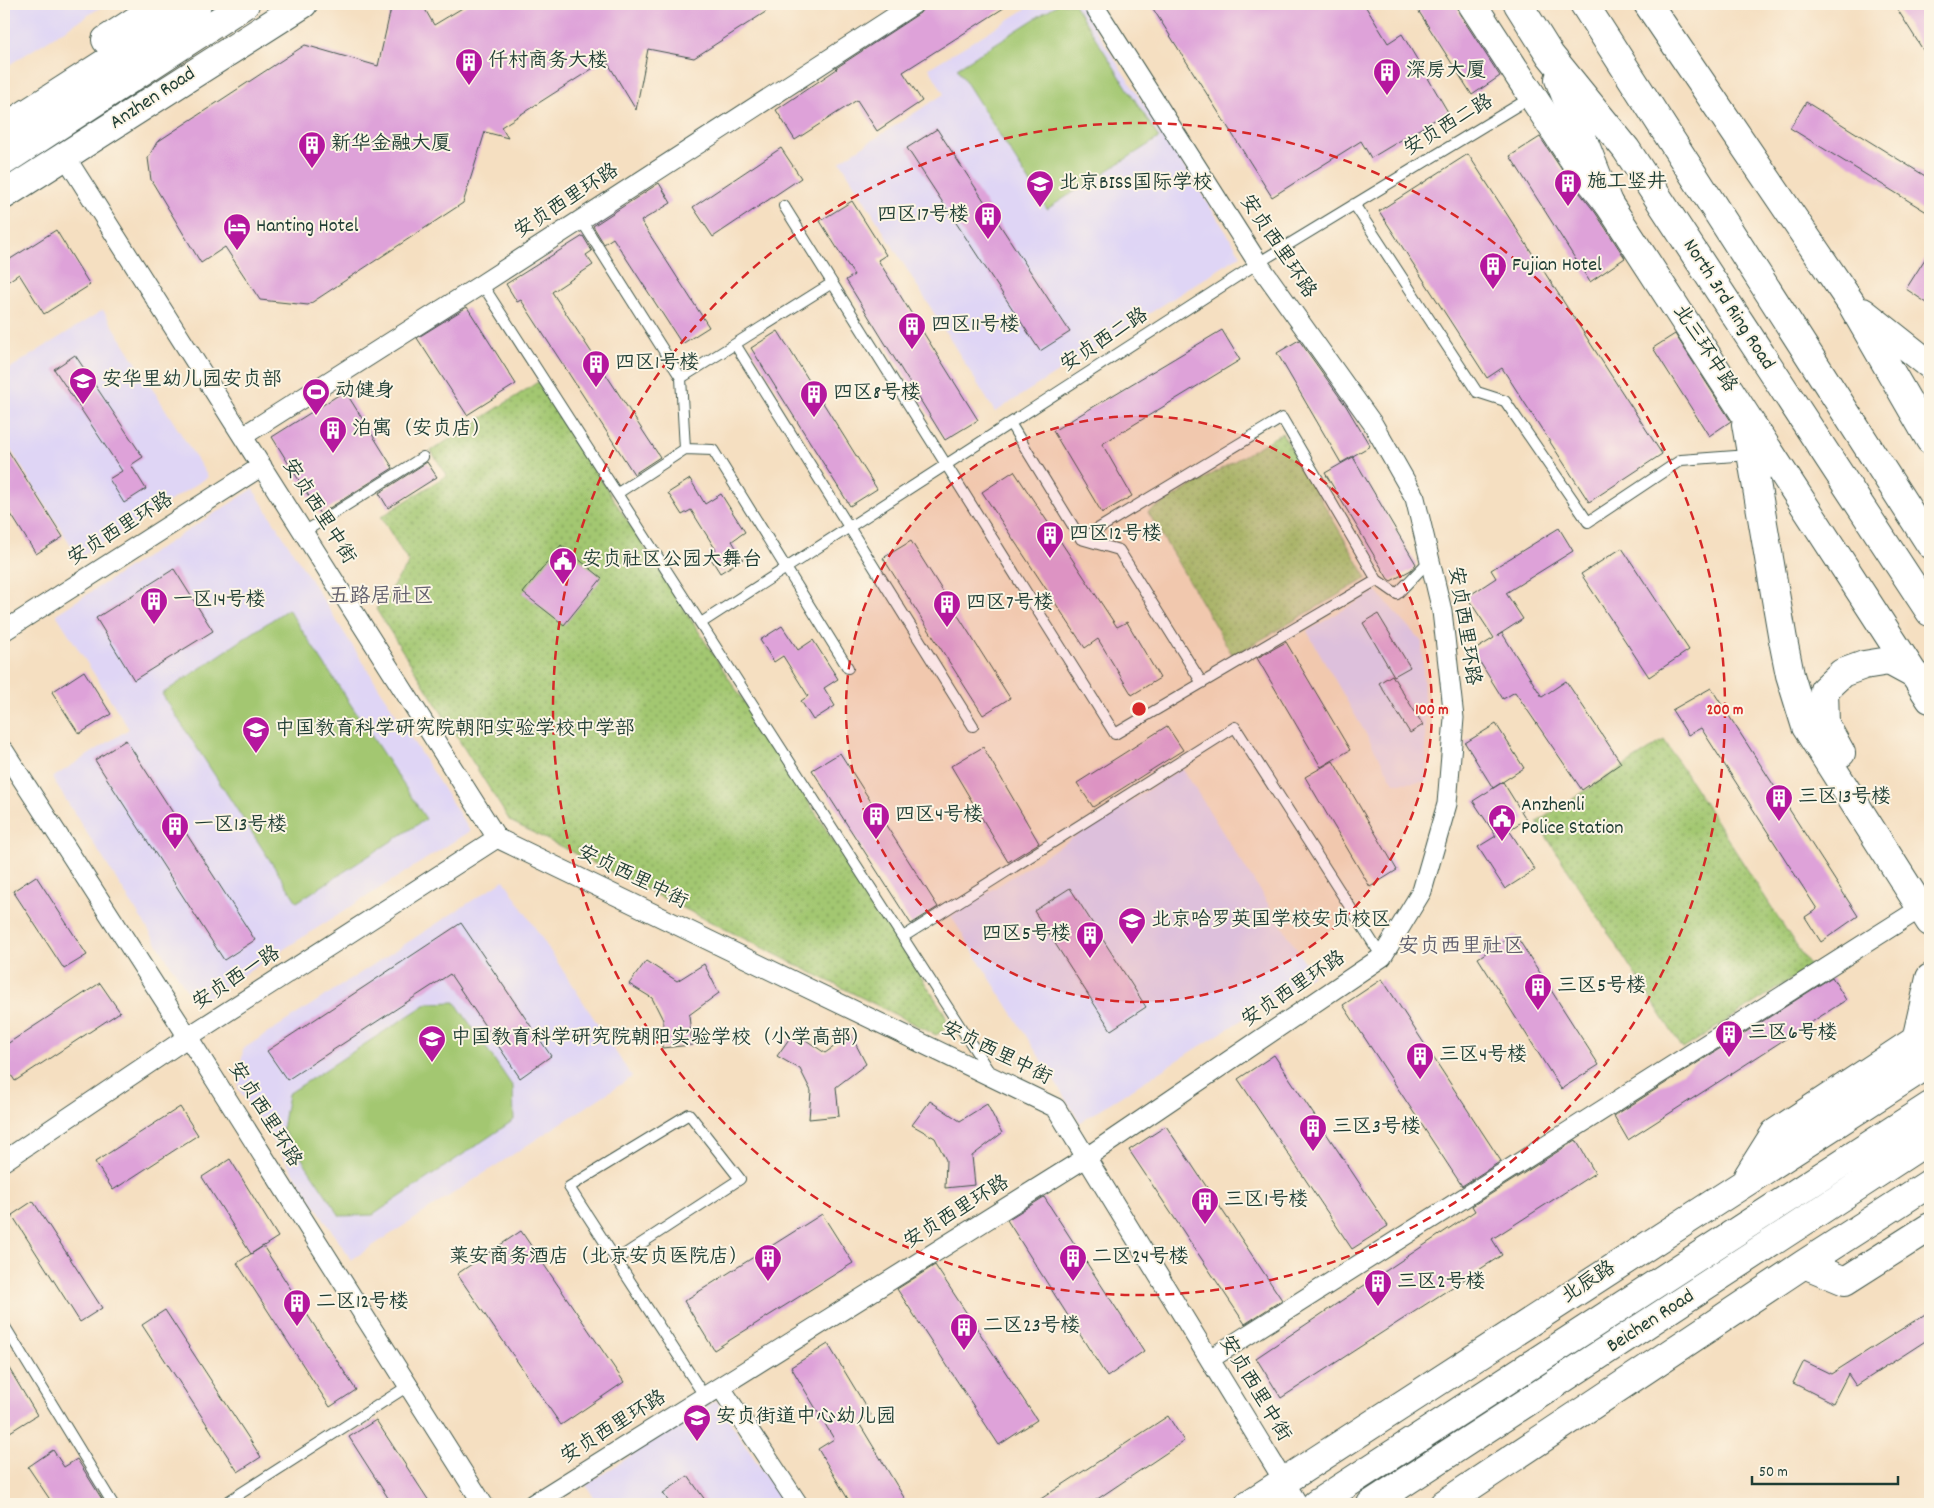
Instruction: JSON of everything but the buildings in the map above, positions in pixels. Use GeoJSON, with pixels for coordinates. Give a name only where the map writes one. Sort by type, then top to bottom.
{"type":"FeatureCollection","features":[{"type":"Feature","properties":{"kind":"main road"},"geometry":{"type":"LineString","coordinates":[[4,107],[161,4]]}},
{"type":"Feature","properties":{"kind":"main road"},"geometry":{"type":"LineString","coordinates":[[4,128],[193,4]]}},
{"type":"Feature","properties":{"kind":"main road","name":"Anzhen Road"},"geometry":{"type":"LineString","coordinates":[[4,161],[245,4]]}},
{"type":"Feature","properties":{"kind":"main road","name":"Anzhen Road"},"geometry":{"type":"LineString","coordinates":[[5,192],[65,156],[271,14],[303,4]]}},
{"type":"Feature","properties":{"kind":"main road","name":"北三环中路"},"geometry":{"type":"LineString","coordinates":[[1472,4],[1534,96],[1576,163],[1608,203],[1744,410],[1762,455]]}},
{"type":"Feature","properties":{"kind":"main road","name":"North 3rd Ring Road"},"geometry":{"type":"LineString","coordinates":[[1518,4],[1550,55],[1626,149],[1930,612]]}},
{"type":"Feature","properties":{"kind":"main road","name":"North 3rd Ring Road"},"geometry":{"type":"LineString","coordinates":[[1584,4],[1930,544]]}},
{"type":"Feature","properties":{"kind":"main road"},"geometry":{"type":"LineString","coordinates":[[1648,4],[1851,303],[1930,440]]}},
{"type":"Feature","properties":{"kind":"main road"},"geometry":{"type":"LineString","coordinates":[[1550,55],[1608,203]]}},
{"type":"Feature","properties":{"kind":"main road"},"geometry":{"type":"LineString","coordinates":[[1851,303],[1930,366]]}},
{"type":"Feature","properties":{"kind":"main road"},"geometry":{"type":"LineString","coordinates":[[1762,455],[1782,640],[1778,692],[1804,746],[1924,911]]}},
{"type":"Feature","properties":{"kind":"main road"},"geometry":{"type":"LineString","coordinates":[[1762,455],[1922,679],[1930,699]]}},
{"type":"Feature","properties":{"kind":"main road"},"geometry":{"type":"LineString","coordinates":[[1922,679],[1888,661],[1864,665],[1842,673],[1824,690],[1825,724],[1924,911],[1930,940]]}},
{"type":"Feature","properties":{"kind":"main road"},"geometry":{"type":"LineString","coordinates":[[1744,1182],[1775,1133],[1916,1040],[1930,978]]}},
{"type":"Feature","properties":{"kind":"main road","name":"北辰路"},"geometry":{"type":"LineString","coordinates":[[1249,1504],[1930,1063]]}},
{"type":"Feature","properties":{"kind":"main road","name":"北辰路"},"geometry":{"type":"LineString","coordinates":[[1316,1504],[1930,1106]]}},
{"type":"Feature","properties":{"kind":"main road","name":"Beichen Road"},"geometry":{"type":"LineString","coordinates":[[1371,1504],[1930,1139]]}},
{"type":"Feature","properties":{"kind":"main road"},"geometry":{"type":"LineString","coordinates":[[1444,1504],[1804,1264],[1930,1183]]}},
{"type":"Feature","properties":{"kind":"main road"},"geometry":{"type":"LineString","coordinates":[[1804,1264],[1845,1281],[1930,1227]]}},
{"type":"Feature","properties":{"kind":"street","name":"安贞西里环路"},"geometry":{"type":"LineString","coordinates":[[243,436],[482,284],[914,4]]}},
{"type":"Feature","properties":{"kind":"street","name":"安贞西里环路"},"geometry":{"type":"LineString","coordinates":[[533,1504],[1087,1157],[1382,958],[1422,891],[1447,804],[1454,718],[1442,611],[1416,498],[1373,424],[1258,263],[1093,4]]}},
{"type":"Feature","properties":{"kind":"street","name":"安贞西里中街"},"geometry":{"type":"LineString","coordinates":[[65,156],[497,838],[1056,1108],[1298,1504]]}},
{"type":"Feature","properties":{"kind":"street","name":"安贞西里环路"},"geometry":{"type":"LineString","coordinates":[[4,631],[262,466]]}},
{"type":"Feature","properties":{"kind":"street","name":"安贞西里环路"},"geometry":{"type":"LineString","coordinates":[[4,751],[188,1037],[483,1504]]}},
{"type":"Feature","properties":{"kind":"street","name":"安贞西一路"},"geometry":{"type":"LineString","coordinates":[[4,1161],[188,1037],[497,838]]}},
{"type":"Feature","properties":{"kind":"street"},"geometry":{"type":"LineString","coordinates":[[1210,1359],[1924,911]]}},
{"type":"Feature","properties":{"kind":"street"},"geometry":{"type":"LineString","coordinates":[[713,1393],[798,1504]]}},
{"type":"Feature","properties":{"kind":"lane","name":"安贞西二路"},"geometry":{"type":"LineString","coordinates":[[701,623],[1258,263],[1534,96]]}},
{"type":"Feature","properties":{"kind":"lane"},"geometry":{"type":"LineString","coordinates":[[1354,204],[1477,392],[1504,401],[1588,522],[1681,460],[1762,455]]}},
{"type":"Feature","properties":{"kind":"lane"},"geometry":{"type":"LineString","coordinates":[[784,206],[1115,734],[1376,580]]}},
{"type":"Feature","properties":{"kind":"lane"},"geometry":{"type":"LineString","coordinates":[[581,220],[680,378],[685,449]]}},
{"type":"Feature","properties":{"kind":"lane"},"geometry":{"type":"LineString","coordinates":[[680,378],[832,283]]}},
{"type":"Feature","properties":{"kind":"lane"},"geometry":{"type":"LineString","coordinates":[[482,284],[993,1078]]}},
{"type":"Feature","properties":{"kind":"lane"},"geometry":{"type":"LineString","coordinates":[[735,344],[973,726]]}},
{"type":"Feature","properties":{"kind":"lane"},"geometry":{"type":"LineString","coordinates":[[1081,539],[1282,418],[1376,580],[1397,594],[1430,560]]}},
{"type":"Feature","properties":{"kind":"lane"},"geometry":{"type":"LineString","coordinates":[[1010,423],[1081,539],[1119,550],[1202,683]]}},
{"type":"Feature","properties":{"kind":"lane"},"geometry":{"type":"LineString","coordinates":[[618,493],[685,449],[713,450],[848,668]]}},
{"type":"Feature","properties":{"kind":"lane"},"geometry":{"type":"LineString","coordinates":[[304,532],[423,457]]}},
{"type":"Feature","properties":{"kind":"lane"},"geometry":{"type":"LineString","coordinates":[[903,937],[1236,727],[1382,958]]}},
{"type":"Feature","properties":{"kind":"lane"},"geometry":{"type":"LineString","coordinates":[[616,1260],[740,1179],[689,1114],[569,1187],[616,1260],[713,1393]]}},
{"type":"Feature","properties":{"kind":"lane"},"geometry":{"type":"LineString","coordinates":[[4,1325],[113,1504]]}},
{"type":"Feature","properties":{"kind":"lane"},"geometry":{"type":"LineString","coordinates":[[224,1504],[408,1386]]}},
{"type":"Feature","properties":{"kind":"shaded area"},"geometry":{"type":"Polygon","coordinates":[[[4,4],[106,4],[4,68],[4,4]]]}},
{"type":"Feature","properties":{"kind":"shaded area","name":"北京BISS国际学校"},"geometry":{"type":"Polygon","coordinates":[[[1034,4],[1079,4],[1241,255],[995,412],[840,161],[944,94],[929,68],[1034,4]]]}},
{"type":"Feature","properties":{"kind":"shaded area","name":"安华里幼儿园安贞部"},"geometry":{"type":"Polygon","coordinates":[[[103,310],[208,477],[79,558],[4,439],[4,372],[103,310]]]}},
{"type":"Feature","properties":{"kind":"shaded area","name":"中国教育科学研究院朝阳实验学校中学部"},"geometry":{"type":"Polygon","coordinates":[[[253,489],[470,831],[196,1005],[52,778],[129,729],[56,614],[253,489]]]}},
{"type":"Feature","properties":{"kind":"shaded area"},"geometry":{"type":"Polygon","coordinates":[[[1376,591],[1422,642],[1427,782],[1394,783],[1307,631],[1376,591]]]}},
{"type":"Feature","properties":{"kind":"shaded area","name":"北京哈罗英国学校安贞校区"},"geometry":{"type":"Polygon","coordinates":[[[1182,768],[1313,975],[1080,1122],[951,916],[1182,768]]]}},
{"type":"Feature","properties":{"kind":"shaded area","name":"中国教育科学研究院朝阳实验学校（小学高部）"},"geometry":{"type":"Polygon","coordinates":[[[504,880],[632,1077],[351,1260],[238,1088],[243,1049],[504,880]]]}},
{"type":"Feature","properties":{"kind":"shaded area","name":"安贞街道中心幼儿园"},"geometry":{"type":"Polygon","coordinates":[[[716,1400],[784,1504],[598,1504],[586,1485],[716,1400]]]}},
{"type":"Feature","properties":{"kind":"green space"},"geometry":{"type":"Polygon","coordinates":[[[1058,4],[1074,4],[1159,138],[1047,209],[957,68],[1058,4]]]}},
{"type":"Feature","properties":{"kind":"green space"},"geometry":{"type":"Polygon","coordinates":[[[538,382],[945,1014],[948,1027],[936,1035],[510,821],[376,609],[409,563],[381,517],[447,475],[431,451],[538,382]]]}},
{"type":"Feature","properties":{"kind":"green space"},"geometry":{"type":"Polygon","coordinates":[[[1282,433],[1367,578],[1233,656],[1148,512],[1282,433]]]}},
{"type":"Feature","properties":{"kind":"green space"},"geometry":{"type":"Polygon","coordinates":[[[288,609],[426,819],[297,902],[162,694],[288,609]]]}},
{"type":"Feature","properties":{"kind":"green space"},"geometry":{"type":"Polygon","coordinates":[[[1664,740],[1810,967],[1683,1049],[1537,822],[1664,740]]]}},
{"type":"Feature","properties":{"kind":"green space"},"geometry":{"type":"Polygon","coordinates":[[[455,1002],[513,1087],[514,1120],[373,1215],[340,1216],[282,1129],[288,1094],[428,1003],[455,1002]]]}},
{"type":"Feature","properties":{"kind":"place","name":"仟村商务大楼"},"geometry":{"type":"Point","coordinates":[469,86]}},
{"type":"Feature","properties":{"kind":"place","name":"深房大厦"},"geometry":{"type":"Point","coordinates":[1387,96]}},
{"type":"Feature","properties":{"kind":"place","name":"新华金融大厦"},"geometry":{"type":"Point","coordinates":[312,169]}},
{"type":"Feature","properties":{"kind":"place","name":"施工竖井"},"geometry":{"type":"Point","coordinates":[1568,207]}},
{"type":"Feature","properties":{"kind":"place","name":"北京BISS国际学校"},"geometry":{"type":"Point","coordinates":[1040,208]}},
{"type":"Feature","properties":{"kind":"place","name":"四区17号楼"},"geometry":{"type":"Point","coordinates":[988,240]}},
{"type":"Feature","properties":{"kind":"place","name":"Hanting Hotel"},"geometry":{"type":"Point","coordinates":[237,251]}},
{"type":"Feature","properties":{"kind":"place","name":"Fujian Hotel"},"geometry":{"type":"Point","coordinates":[1493,290]}},
{"type":"Feature","properties":{"kind":"place","name":"四区11号楼"},"geometry":{"type":"Point","coordinates":[912,350]}},
{"type":"Feature","properties":{"kind":"place","name":"四区1号楼"},"geometry":{"type":"Point","coordinates":[596,388]}},
{"type":"Feature","properties":{"kind":"place","name":"安华里幼儿园安贞部"},"geometry":{"type":"Point","coordinates":[83,405]}},
{"type":"Feature","properties":{"kind":"place","name":"动健身"},"geometry":{"type":"Point","coordinates":[316,416]}},
{"type":"Feature","properties":{"kind":"place","name":"四区8号楼"},"geometry":{"type":"Point","coordinates":[814,418]}},
{"type":"Feature","properties":{"kind":"place","name":"泊寓（安贞店）"},"geometry":{"type":"Point","coordinates":[333,454]}},
{"type":"Feature","properties":{"kind":"place","name":"四区12号楼"},"geometry":{"type":"Point","coordinates":[1050,559]}},
{"type":"Feature","properties":{"kind":"place","name":"安贞社区公园大舞台"},"geometry":{"type":"Point","coordinates":[563,585]}},
{"type":"Feature","properties":{"kind":"place","name":"一区14号楼"},"geometry":{"type":"Point","coordinates":[154,625]}},
{"type":"Feature","properties":{"kind":"place","name":"四区7号楼"},"geometry":{"type":"Point","coordinates":[947,628]}},
{"type":"Feature","properties":{"kind":"place","name":"中国教育科学研究院朝阳实验学校中学部"},"geometry":{"type":"Point","coordinates":[256,754]}},
{"type":"Feature","properties":{"kind":"place","name":"三区13号楼"},"geometry":{"type":"Point","coordinates":[1779,822]}},
{"type":"Feature","properties":{"kind":"place","name":"四区4号楼"},"geometry":{"type":"Point","coordinates":[876,840]}},
{"type":"Feature","properties":{"kind":"place","name":"Anzhenli Police Station"},"geometry":{"type":"Point","coordinates":[1502,842]}},
{"type":"Feature","properties":{"kind":"place","name":"一区13号楼"},"geometry":{"type":"Point","coordinates":[175,850]}},
{"type":"Feature","properties":{"kind":"place","name":"北京哈罗英国学校安贞校区"},"geometry":{"type":"Point","coordinates":[1132,945]}},
{"type":"Feature","properties":{"kind":"place","name":"四区5号楼"},"geometry":{"type":"Point","coordinates":[1090,959]}},
{"type":"Feature","properties":{"kind":"place","name":"三区5号楼"},"geometry":{"type":"Point","coordinates":[1538,1011]}},
{"type":"Feature","properties":{"kind":"place","name":"三区6号楼"},"geometry":{"type":"Point","coordinates":[1729,1058]}},
{"type":"Feature","properties":{"kind":"place","name":"中国教育科学研究院朝阳实验学校（小学高部）"},"geometry":{"type":"Point","coordinates":[432,1063]}},
{"type":"Feature","properties":{"kind":"place","name":"三区4号楼"},"geometry":{"type":"Point","coordinates":[1420,1080]}},
{"type":"Feature","properties":{"kind":"place","name":"三区3号楼"},"geometry":{"type":"Point","coordinates":[1313,1152]}},
{"type":"Feature","properties":{"kind":"place","name":"三区1号楼"},"geometry":{"type":"Point","coordinates":[1205,1225]}},
{"type":"Feature","properties":{"kind":"place","name":"莱安商务酒店（北京安贞医院店）"},"geometry":{"type":"Point","coordinates":[768,1282]}},
{"type":"Feature","properties":{"kind":"place","name":"二区24号楼"},"geometry":{"type":"Point","coordinates":[1073,1282]}},
{"type":"Feature","properties":{"kind":"place","name":"三区2号楼"},"geometry":{"type":"Point","coordinates":[1378,1307]}},
{"type":"Feature","properties":{"kind":"place","name":"二区12号楼"},"geometry":{"type":"Point","coordinates":[297,1327]}},
{"type":"Feature","properties":{"kind":"place","name":"二区23号楼"},"geometry":{"type":"Point","coordinates":[964,1351]}},
{"type":"Feature","properties":{"kind":"place","name":"安贞街道中心幼儿园"},"geometry":{"type":"Point","coordinates":[697,1442]}},
{"type":"Feature","properties":{"kind":"district","name":"五路居社区"},"geometry":{"type":"Point","coordinates":[381,598]}},
{"type":"Feature","properties":{"kind":"district","name":"安贞西里社区"},"geometry":{"type":"Point","coordinates":[1461,948]}}]}
